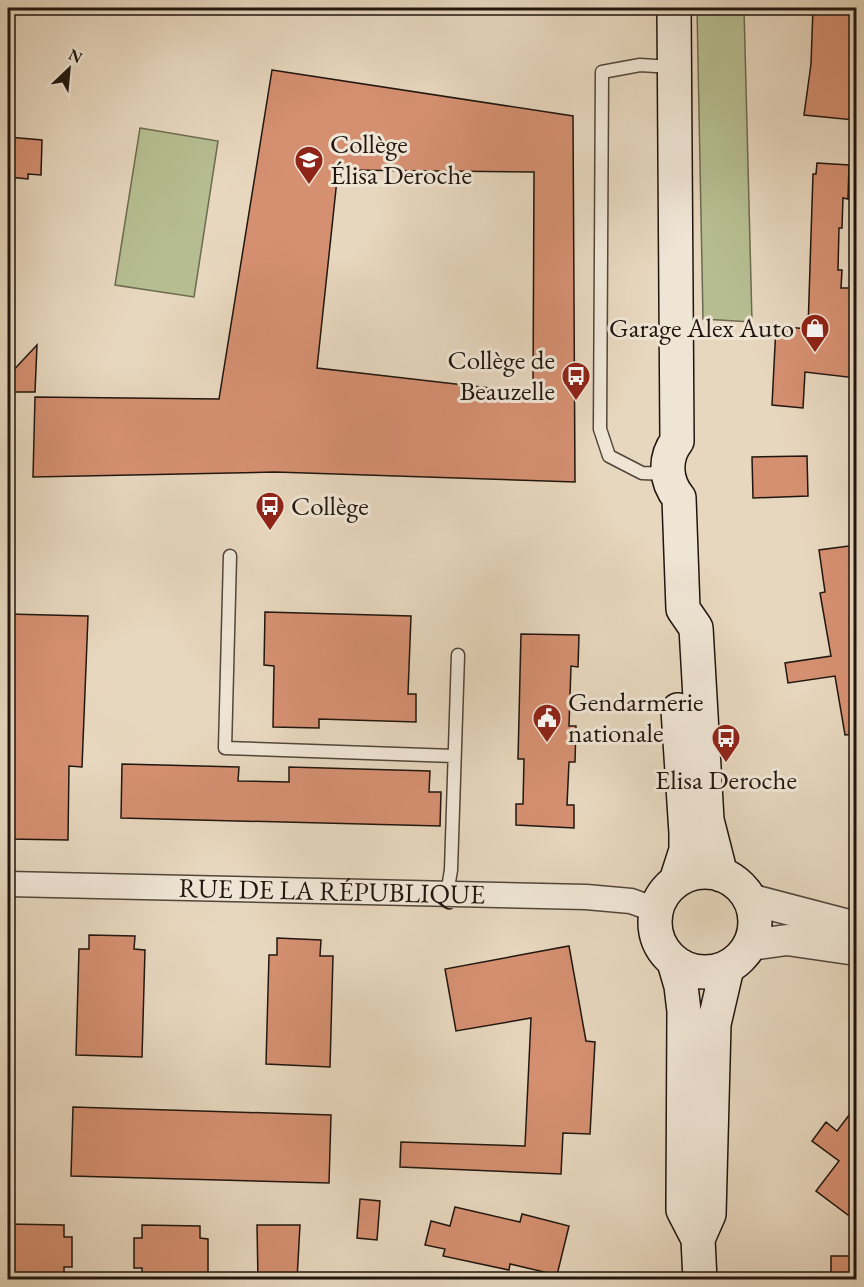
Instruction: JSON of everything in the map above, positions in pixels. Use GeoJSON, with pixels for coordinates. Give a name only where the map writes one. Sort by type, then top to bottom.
{"type":"FeatureCollection","features":[{"type":"Feature","properties":{"kind":"main road"},"geometry":{"type":"LineString","coordinates":[[674,8],[677,441],[669,452],[674,486],[683,609],[696,628],[707,820],[721,875]]}},
{"type":"Feature","properties":{"kind":"main road"},"geometry":{"type":"LineString","coordinates":[[676,881],[686,850],[674,627],[683,609]]}},
{"type":"Feature","properties":{"kind":"main road"},"geometry":{"type":"LineString","coordinates":[[698,1239],[709,1214],[714,1024],[738,956],[755,930],[755,914],[742,889],[721,875],[707,872],[693,873],[676,881],[661,898],[656,910],[656,934],[666,954],[674,962],[699,972],[738,956]]}},
{"type":"Feature","properties":{"kind":"main road"},"geometry":{"type":"LineString","coordinates":[[674,962],[681,986],[684,1017],[683,1210],[698,1239],[700,1280]]}},
{"type":"Feature","properties":{"kind":"street","name":"RUE DE LA RÉPUBLIQUE"},"geometry":{"type":"LineString","coordinates":[[8,884],[618,899],[656,910]]}},
{"type":"Feature","properties":{"kind":"street"},"geometry":{"type":"LineString","coordinates":[[749,899],[856,927]]}},
{"type":"Feature","properties":{"kind":"street"},"geometry":{"type":"LineString","coordinates":[[738,956],[787,940],[856,950]]}},
{"type":"Feature","properties":{"kind":"lane"},"geometry":{"type":"LineString","coordinates":[[674,67],[640,65],[602,72],[600,429],[609,456],[674,486]]}},
{"type":"Feature","properties":{"kind":"lane"},"geometry":{"type":"LineString","coordinates":[[230,556],[225,748],[454,756]]}},
{"type":"Feature","properties":{"kind":"lane"},"geometry":{"type":"LineString","coordinates":[[447,894],[451,870],[458,655]]}},
{"type":"Feature","properties":{"kind":"green space"},"geometry":{"type":"Polygon","coordinates":[[[697,8],[744,8],[752,322],[703,319],[697,8]]]}},
{"type":"Feature","properties":{"kind":"green space"},"geometry":{"type":"Polygon","coordinates":[[[140,128],[218,141],[194,297],[115,285],[140,128]]]}},
{"type":"Feature","properties":{"kind":"building"},"geometry":{"type":"Polygon","coordinates":[[[813,8],[856,8],[854,120],[804,115],[811,64],[813,8]]]}},
{"type":"Feature","properties":{"kind":"building"},"geometry":{"type":"Polygon","coordinates":[[[272,70],[573,116],[575,482],[275,472],[33,477],[35,397],[219,399],[272,70]],[[338,170],[317,368],[533,393],[534,172],[338,170]]]}},
{"type":"Feature","properties":{"kind":"building"},"geometry":{"type":"Polygon","coordinates":[[[8,137],[42,140],[41,175],[28,174],[28,179],[8,177],[8,137]]]}},
{"type":"Feature","properties":{"kind":"building"},"geometry":{"type":"Polygon","coordinates":[[[817,163],[849,165],[848,199],[843,198],[842,228],[839,228],[838,270],[842,270],[841,288],[856,288],[856,378],[805,372],[803,408],[772,405],[776,326],[808,329],[813,174],[816,174],[817,163]]]}},
{"type":"Feature","properties":{"kind":"building"},"geometry":{"type":"Polygon","coordinates":[[[37,345],[35,392],[8,392],[8,376],[37,345]]]}},
{"type":"Feature","properties":{"kind":"building"},"geometry":{"type":"Polygon","coordinates":[[[807,456],[808,496],[753,498],[752,457],[807,456]]]}},
{"type":"Feature","properties":{"kind":"building"},"geometry":{"type":"Polygon","coordinates":[[[856,545],[856,734],[845,735],[835,676],[788,683],[785,663],[831,656],[820,593],[825,592],[819,550],[856,545]]]}},
{"type":"Feature","properties":{"kind":"building"},"geometry":{"type":"Polygon","coordinates":[[[265,612],[411,616],[408,694],[416,694],[416,722],[319,719],[319,728],[273,727],[274,666],[264,665],[265,612]]]}},
{"type":"Feature","properties":{"kind":"building"},"geometry":{"type":"Polygon","coordinates":[[[8,614],[88,616],[82,767],[69,766],[68,840],[8,839],[8,614]]]}},
{"type":"Feature","properties":{"kind":"building","name":"Gendarmerie nationale"},"geometry":{"type":"Polygon","coordinates":[[[521,634],[579,635],[578,667],[571,666],[569,726],[576,726],[575,762],[569,762],[567,805],[574,805],[574,828],[516,825],[516,804],[523,804],[524,759],[518,759],[521,634]]]}},
{"type":"Feature","properties":{"kind":"building"},"geometry":{"type":"Polygon","coordinates":[[[122,764],[239,767],[238,781],[289,782],[289,767],[430,771],[429,792],[441,792],[440,826],[121,818],[122,764]]]}},
{"type":"Feature","properties":{"kind":"building"},"geometry":{"type":"Polygon","coordinates":[[[89,935],[135,936],[134,949],[145,950],[142,1057],[76,1055],[79,949],[89,949],[89,935]]]}},
{"type":"Feature","properties":{"kind":"building"},"geometry":{"type":"Polygon","coordinates":[[[277,938],[321,940],[320,956],[333,956],[330,1067],[266,1064],[269,955],[277,955],[277,938]]]}},
{"type":"Feature","properties":{"kind":"building"},"geometry":{"type":"Polygon","coordinates":[[[569,946],[586,1041],[595,1042],[590,1134],[563,1133],[561,1174],[400,1167],[401,1142],[525,1146],[531,1018],[456,1031],[445,969],[569,946]]]}},
{"type":"Feature","properties":{"kind":"building"},"geometry":{"type":"Polygon","coordinates":[[[856,1106],[856,1221],[816,1191],[839,1161],[812,1141],[826,1122],[837,1131],[856,1106]]]}},
{"type":"Feature","properties":{"kind":"building"},"geometry":{"type":"Polygon","coordinates":[[[73,1107],[331,1115],[329,1183],[71,1176],[73,1107]]]}},
{"type":"Feature","properties":{"kind":"building"},"geometry":{"type":"Polygon","coordinates":[[[360,1199],[380,1201],[377,1240],[357,1238],[360,1199]]]}},
{"type":"Feature","properties":{"kind":"building"},"geometry":{"type":"Polygon","coordinates":[[[455,1207],[520,1222],[522,1214],[569,1226],[557,1275],[510,1264],[509,1270],[443,1256],[445,1249],[425,1245],[431,1221],[450,1226],[455,1207]]]}},
{"type":"Feature","properties":{"kind":"building"},"geometry":{"type":"Polygon","coordinates":[[[8,1224],[64,1225],[64,1237],[72,1237],[72,1267],[64,1267],[64,1280],[8,1280],[8,1224]]]}},
{"type":"Feature","properties":{"kind":"building"},"geometry":{"type":"Polygon","coordinates":[[[142,1225],[200,1226],[200,1238],[208,1239],[208,1280],[142,1280],[142,1268],[134,1268],[134,1238],[142,1238],[142,1225]]]}},
{"type":"Feature","properties":{"kind":"building"},"geometry":{"type":"Polygon","coordinates":[[[257,1225],[300,1225],[297,1280],[258,1280],[257,1225]]]}},
{"type":"Feature","properties":{"kind":"building"},"geometry":{"type":"Polygon","coordinates":[[[831,1256],[856,1256],[856,1280],[831,1280],[831,1256]]]}},
{"type":"Feature","properties":{"kind":"place","name":"Collège Élisa Deroche"},"geometry":{"type":"Point","coordinates":[309,186]}},
{"type":"Feature","properties":{"kind":"place","name":"Garage Alex Auto"},"geometry":{"type":"Point","coordinates":[815,354]}},
{"type":"Feature","properties":{"kind":"place","name":"Collège de Beauzelle"},"geometry":{"type":"Point","coordinates":[576,402]}},
{"type":"Feature","properties":{"kind":"place","name":"Collège"},"geometry":{"type":"Point","coordinates":[270,532]}},
{"type":"Feature","properties":{"kind":"place","name":"Gendarmerie nationale"},"geometry":{"type":"Point","coordinates":[547,744]}},
{"type":"Feature","properties":{"kind":"place","name":"Elisa Deroche"},"geometry":{"type":"Point","coordinates":[726,764]}}]}
